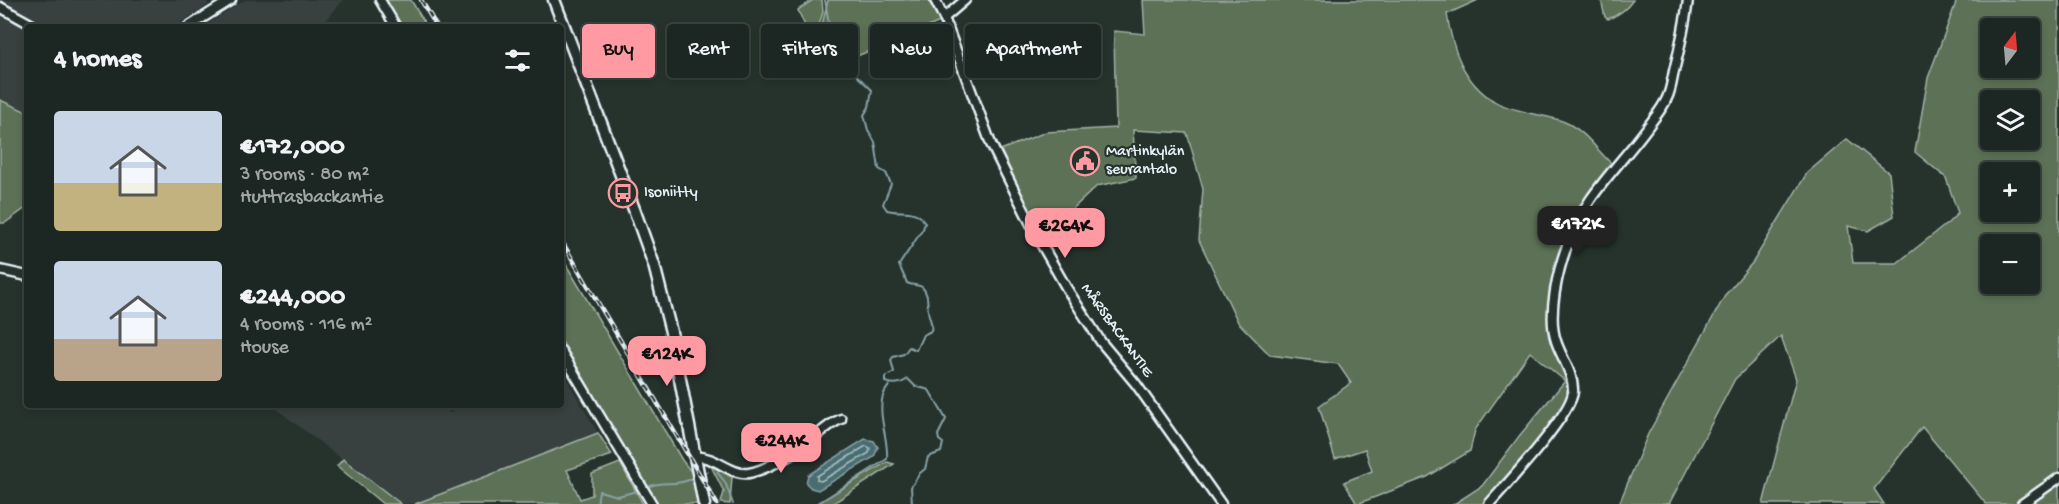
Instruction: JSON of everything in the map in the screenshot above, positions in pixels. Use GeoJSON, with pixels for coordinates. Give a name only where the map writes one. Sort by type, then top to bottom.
{"type":"FeatureCollection","features":[{"type":"Feature","properties":{"kind":"street"},"geometry":{"type":"LineString","coordinates":[[193,24],[231,0]]}},
{"type":"Feature","properties":{"kind":"street"},"geometry":{"type":"LineString","coordinates":[[380,0],[394,24]]}},
{"type":"Feature","properties":{"kind":"street"},"geometry":{"type":"LineString","coordinates":[[554,0],[563,24]]}},
{"type":"Feature","properties":{"kind":"street","name":"MÅRSBACKANTIE"},"geometry":{"type":"LineString","coordinates":[[935,0],[944,18],[991,144],[1039,240],[1101,342],[1136,384],[1221,504]]}},
{"type":"Feature","properties":{"kind":"street"},"geometry":{"type":"LineString","coordinates":[[944,18],[965,0]]}},
{"type":"Feature","properties":{"kind":"street"},"geometry":{"type":"LineString","coordinates":[[1489,504],[1562,417],[1571,400],[1573,392],[1571,378],[1556,340],[1553,324],[1559,273],[1568,242],[1591,198],[1629,153],[1667,98],[1684,33],[1688,0]]}},
{"type":"Feature","properties":{"kind":"street"},"geometry":{"type":"LineString","coordinates":[[0,7],[31,24]]}},
{"type":"Feature","properties":{"kind":"street"},"geometry":{"type":"LineString","coordinates":[[564,26],[654,265],[671,332],[704,504]]}},
{"type":"Feature","properties":{"kind":"street"},"geometry":{"type":"LineString","coordinates":[[0,270],[24,275]]}},
{"type":"Feature","properties":{"kind":"street"},"geometry":{"type":"LineString","coordinates":[[564,356],[652,504]]}},
{"type":"Feature","properties":{"kind":"street"},"geometry":{"type":"LineString","coordinates":[[695,458],[702,457],[740,473],[749,473],[791,456],[825,428],[841,419]]}},
{"type":"Feature","properties":{"kind":"street"},"geometry":{"type":"LineString","coordinates":[[2022,504],[2059,478]]}},
{"type":"Feature","properties":{"kind":"shaded area"},"geometry":{"type":"Polygon","coordinates":[[[1,0],[207,0],[208,5],[179,24],[43,24],[1,0]]]}},
{"type":"Feature","properties":{"kind":"shaded area"},"geometry":{"type":"Polygon","coordinates":[[[245,0],[343,0],[323,24],[208,24],[245,0]]]}},
{"type":"Feature","properties":{"kind":"shaded area"},"geometry":{"type":"Polygon","coordinates":[[[0,11],[24,25],[24,111],[0,100],[0,11]]]}},
{"type":"Feature","properties":{"kind":"shaded area"},"geometry":{"type":"Polygon","coordinates":[[[564,374],[598,433],[415,504],[401,504],[275,408],[444,408],[451,413],[455,408],[564,408],[564,374]]]}},
{"type":"Feature","properties":{"kind":"green space"},"geometry":{"type":"Polygon","coordinates":[[[386,0],[411,0],[425,24],[399,24],[386,0]]]}},
{"type":"Feature","properties":{"kind":"green space"},"geometry":{"type":"Polygon","coordinates":[[[813,0],[822,0],[823,12],[819,24],[804,24],[798,10],[813,0]]]}},
{"type":"Feature","properties":{"kind":"green space"},"geometry":{"type":"Polygon","coordinates":[[[828,0],[929,0],[940,22],[935,24],[870,24],[870,51],[858,56],[858,24],[822,24],[828,0]]]}},
{"type":"Feature","properties":{"kind":"green space"},"geometry":{"type":"Polygon","coordinates":[[[1143,0],[1478,0],[1447,14],[1456,51],[1474,84],[1483,93],[1502,105],[1555,119],[1576,128],[1613,165],[1582,208],[1551,305],[1570,391],[1568,399],[1560,415],[1485,504],[1454,504],[1482,486],[1520,435],[1565,381],[1530,352],[1475,430],[1470,451],[1427,477],[1357,504],[1344,482],[1372,471],[1365,449],[1335,459],[1319,406],[1351,383],[1338,364],[1270,355],[1238,322],[1199,240],[1203,189],[1187,133],[1133,130],[1136,178],[1097,186],[1046,234],[1038,233],[998,151],[1046,132],[1116,128],[1114,31],[1145,34],[1143,0]]]}},
{"type":"Feature","properties":{"kind":"green space"},"geometry":{"type":"Polygon","coordinates":[[[1601,0],[1633,0],[1622,12],[1608,19],[1605,17],[1601,0]]]}},
{"type":"Feature","properties":{"kind":"green space"},"geometry":{"type":"Polygon","coordinates":[[[1957,0],[2059,0],[2059,475],[2018,504],[1986,504],[1922,427],[1874,489],[1884,504],[1763,504],[1796,379],[1781,336],[1735,379],[1669,504],[1619,504],[1648,434],[1726,294],[1753,262],[1807,173],[1847,139],[1889,173],[1894,216],[1868,231],[1848,226],[1853,263],[1897,263],[1958,213],[1946,178],[1915,152],[1928,78],[1957,0]]]}},
{"type":"Feature","properties":{"kind":"green space"},"geometry":{"type":"Polygon","coordinates":[[[0,100],[24,111],[24,209],[5,223],[0,223],[0,100]]]}},
{"type":"Feature","properties":{"kind":"green space"},"geometry":{"type":"Polygon","coordinates":[[[564,261],[682,460],[692,473],[698,504],[658,504],[564,345],[564,261]]]}},
{"type":"Feature","properties":{"kind":"green space"},"geometry":{"type":"Polygon","coordinates":[[[598,433],[612,455],[567,470],[580,499],[592,495],[592,474],[620,463],[643,504],[415,504],[598,433]]]}},
{"type":"Feature","properties":{"kind":"green space"},"geometry":{"type":"Polygon","coordinates":[[[343,459],[401,504],[383,504],[337,466],[343,459]]]}},
{"type":"Feature","properties":{"kind":"green space"},"geometry":{"type":"Polygon","coordinates":[[[887,462],[894,464],[832,504],[816,504],[887,462]]]}},
{"type":"Feature","properties":{"kind":"green space"},"geometry":{"type":"Polygon","coordinates":[[[711,466],[732,477],[730,504],[721,503],[724,492],[711,466]]]}},
{"type":"Feature","properties":{"kind":"green space"},"geometry":{"type":"Polygon","coordinates":[[[2059,482],[2059,504],[2033,504],[2031,501],[2059,482]]]}},
{"type":"Feature","properties":{"kind":"water"},"geometry":{"type":"Polygon","coordinates":[[[865,439],[874,441],[878,447],[874,457],[818,490],[806,483],[808,475],[865,439]]]}},
{"type":"Feature","properties":{"kind":"waterway"},"geometry":{"type":"LineString","coordinates":[[825,0],[834,54],[872,90],[869,107],[864,115],[868,130],[875,142],[879,169],[886,173],[891,184],[883,204],[887,210],[918,215],[925,223],[899,265],[907,283],[922,287],[926,293],[931,331],[923,335],[916,350],[909,347],[904,354],[893,357],[891,360],[894,372],[885,377],[885,382],[888,383],[900,383],[908,379],[915,386],[929,390],[946,419],[938,435],[939,440],[943,443],[941,452],[928,457],[925,469],[911,487],[912,504]]}},
{"type":"Feature","properties":{"kind":"waterway"},"geometry":{"type":"LineString","coordinates":[[817,504],[887,459],[881,411],[884,394],[890,384]]}},
{"type":"Feature","properties":{"kind":"waterway"},"geometry":{"type":"LineString","coordinates":[[717,472],[725,482],[733,504]]}},
{"type":"Feature","properties":{"kind":"waterway"},"geometry":{"type":"LineString","coordinates":[[648,487],[693,478]]}},
{"type":"Feature","properties":{"kind":"waterway"},"geometry":{"type":"LineString","coordinates":[[597,504],[599,491],[618,496],[637,491]]}},
{"type":"Feature","properties":{"kind":"railway"},"geometry":{"type":"LineString","coordinates":[[421,0],[435,24]]}},
{"type":"Feature","properties":{"kind":"railway"},"geometry":{"type":"LineString","coordinates":[[564,245],[717,504]]}},
{"type":"Feature","properties":{"kind":"place","name":"Martinkylän seurantalo"},"geometry":{"type":"Point","coordinates":[1085,161]}},
{"type":"Feature","properties":{"kind":"place","name":"Isoniitty"},"geometry":{"type":"Point","coordinates":[623,193]}}]}
